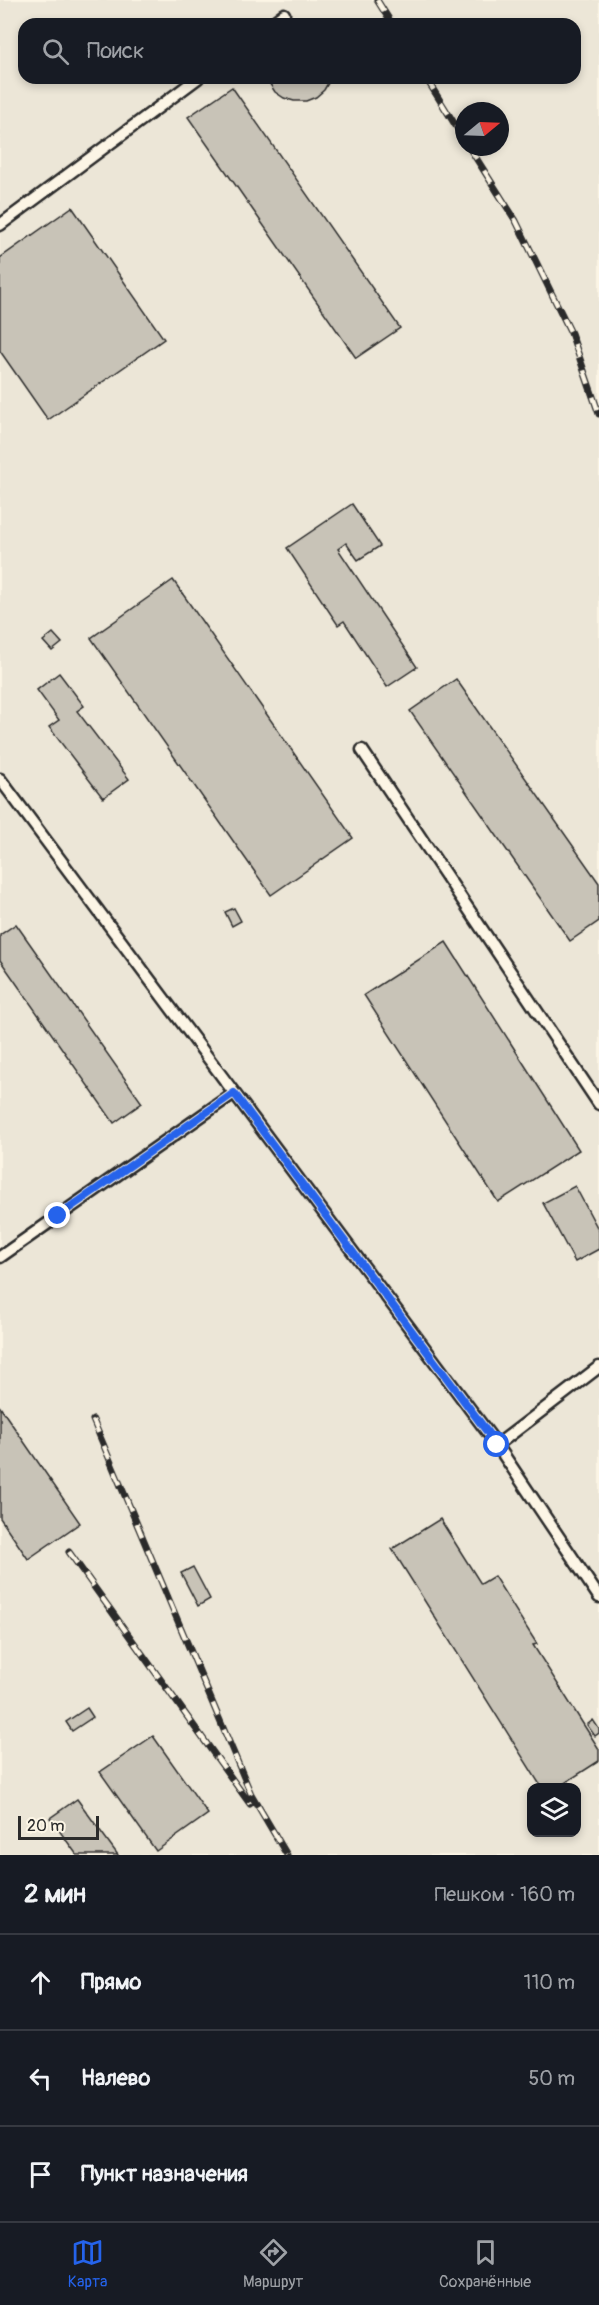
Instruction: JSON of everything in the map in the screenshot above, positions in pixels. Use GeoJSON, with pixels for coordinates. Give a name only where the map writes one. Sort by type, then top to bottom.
{"type":"FeatureCollection","features":[{"type":"Feature","properties":{"kind":"lane"},"geometry":{"type":"LineString","coordinates":[[279,18],[284,14]]}},
{"type":"Feature","properties":{"kind":"lane"},"geometry":{"type":"LineString","coordinates":[[0,225],[190,84]]}},
{"type":"Feature","properties":{"kind":"lane"},"geometry":{"type":"LineString","coordinates":[[362,750],[599,1104]]}},
{"type":"Feature","properties":{"kind":"lane"},"geometry":{"type":"LineString","coordinates":[[0,779],[497,1445],[599,1597]]}},
{"type":"Feature","properties":{"kind":"lane"},"geometry":{"type":"LineString","coordinates":[[0,1257],[234,1093]]}},
{"type":"Feature","properties":{"kind":"lane"},"geometry":{"type":"LineString","coordinates":[[497,1445],[599,1367]]}},
{"type":"Feature","properties":{"kind":"shaded area"},"geometry":{"type":"Polygon","coordinates":[[[0,0],[599,0],[599,1855],[0,1855],[0,0]]]}},
{"type":"Feature","properties":{"kind":"building"},"geometry":{"type":"Polygon","coordinates":[[[270,84],[328,84],[316,97],[306,101],[294,101],[275,92],[270,84]]]}},
{"type":"Feature","properties":{"kind":"building"},"geometry":{"type":"Polygon","coordinates":[[[232,87],[400,328],[356,358],[188,117],[232,87]]]}},
{"type":"Feature","properties":{"kind":"building"},"geometry":{"type":"Polygon","coordinates":[[[72,207],[164,339],[48,420],[0,351],[0,258],[72,207]]]}},
{"type":"Feature","properties":{"kind":"building"},"geometry":{"type":"Polygon","coordinates":[[[352,504],[380,546],[358,560],[346,543],[338,549],[417,667],[387,687],[344,621],[338,625],[287,548],[352,504]]]}},
{"type":"Feature","properties":{"kind":"building"},"geometry":{"type":"Polygon","coordinates":[[[173,580],[353,838],[271,895],[91,638],[173,580]]]}},
{"type":"Feature","properties":{"kind":"building"},"geometry":{"type":"Polygon","coordinates":[[[53,633],[62,643],[52,651],[43,641],[53,633]]]}},
{"type":"Feature","properties":{"kind":"building"},"geometry":{"type":"Polygon","coordinates":[[[59,673],[84,706],[77,711],[129,779],[103,798],[49,727],[59,720],[37,690],[59,673]]]}},
{"type":"Feature","properties":{"kind":"building"},"geometry":{"type":"Polygon","coordinates":[[[456,679],[599,883],[599,921],[570,941],[410,711],[456,679]]]}},
{"type":"Feature","properties":{"kind":"building"},"geometry":{"type":"Polygon","coordinates":[[[234,908],[241,921],[232,926],[225,912],[234,908]]]}},
{"type":"Feature","properties":{"kind":"building"},"geometry":{"type":"Polygon","coordinates":[[[16,924],[142,1103],[114,1123],[0,960],[0,935],[16,924]]]}},
{"type":"Feature","properties":{"kind":"building"},"geometry":{"type":"Polygon","coordinates":[[[446,942],[579,1150],[498,1202],[364,995],[446,942]]]}},
{"type":"Feature","properties":{"kind":"building"},"geometry":{"type":"Polygon","coordinates":[[[575,1186],[599,1231],[599,1249],[575,1262],[543,1203],[575,1186]]]}},
{"type":"Feature","properties":{"kind":"building"},"geometry":{"type":"Polygon","coordinates":[[[0,1407],[80,1523],[28,1559],[0,1518],[0,1407]]]}},
{"type":"Feature","properties":{"kind":"building"},"geometry":{"type":"Polygon","coordinates":[[[440,1519],[481,1584],[494,1576],[537,1644],[533,1645],[599,1749],[599,1761],[565,1783],[539,1783],[392,1549],[440,1519]]]}},
{"type":"Feature","properties":{"kind":"building"},"geometry":{"type":"Polygon","coordinates":[[[193,1567],[210,1599],[198,1606],[181,1573],[193,1567]]]}},
{"type":"Feature","properties":{"kind":"building"},"geometry":{"type":"Polygon","coordinates":[[[87,1708],[93,1717],[72,1731],[66,1722],[87,1708]]]}},
{"type":"Feature","properties":{"kind":"building"},"geometry":{"type":"Polygon","coordinates":[[[593,1720],[599,1729],[599,1733],[595,1736],[587,1725],[593,1720]]]}},
{"type":"Feature","properties":{"kind":"building"},"geometry":{"type":"Polygon","coordinates":[[[153,1736],[208,1814],[156,1851],[100,1772],[153,1736]]]}},
{"type":"Feature","properties":{"kind":"building"},"geometry":{"type":"Polygon","coordinates":[[[77,1799],[118,1855],[77,1855],[50,1818],[77,1799]]]}},
{"type":"Feature","properties":{"kind":"railway"},"geometry":{"type":"LineString","coordinates":[[377,0],[388,18]]}},
{"type":"Feature","properties":{"kind":"railway"},"geometry":{"type":"LineString","coordinates":[[430,84],[455,125]]}},
{"type":"Feature","properties":{"kind":"railway"},"geometry":{"type":"LineString","coordinates":[[475,156],[516,221],[571,333],[599,414]]}},
{"type":"Feature","properties":{"kind":"railway"},"geometry":{"type":"LineString","coordinates":[[93,1420],[251,1794],[287,1855]]}},
{"type":"Feature","properties":{"kind":"railway"},"geometry":{"type":"LineString","coordinates":[[69,1552],[250,1804]]}},
{"type":"Feature","properties":{"kind":"route"},"geometry":{"type":"LineString","coordinates":[[58,1216],[234,1093],[497,1445]]}}]}
